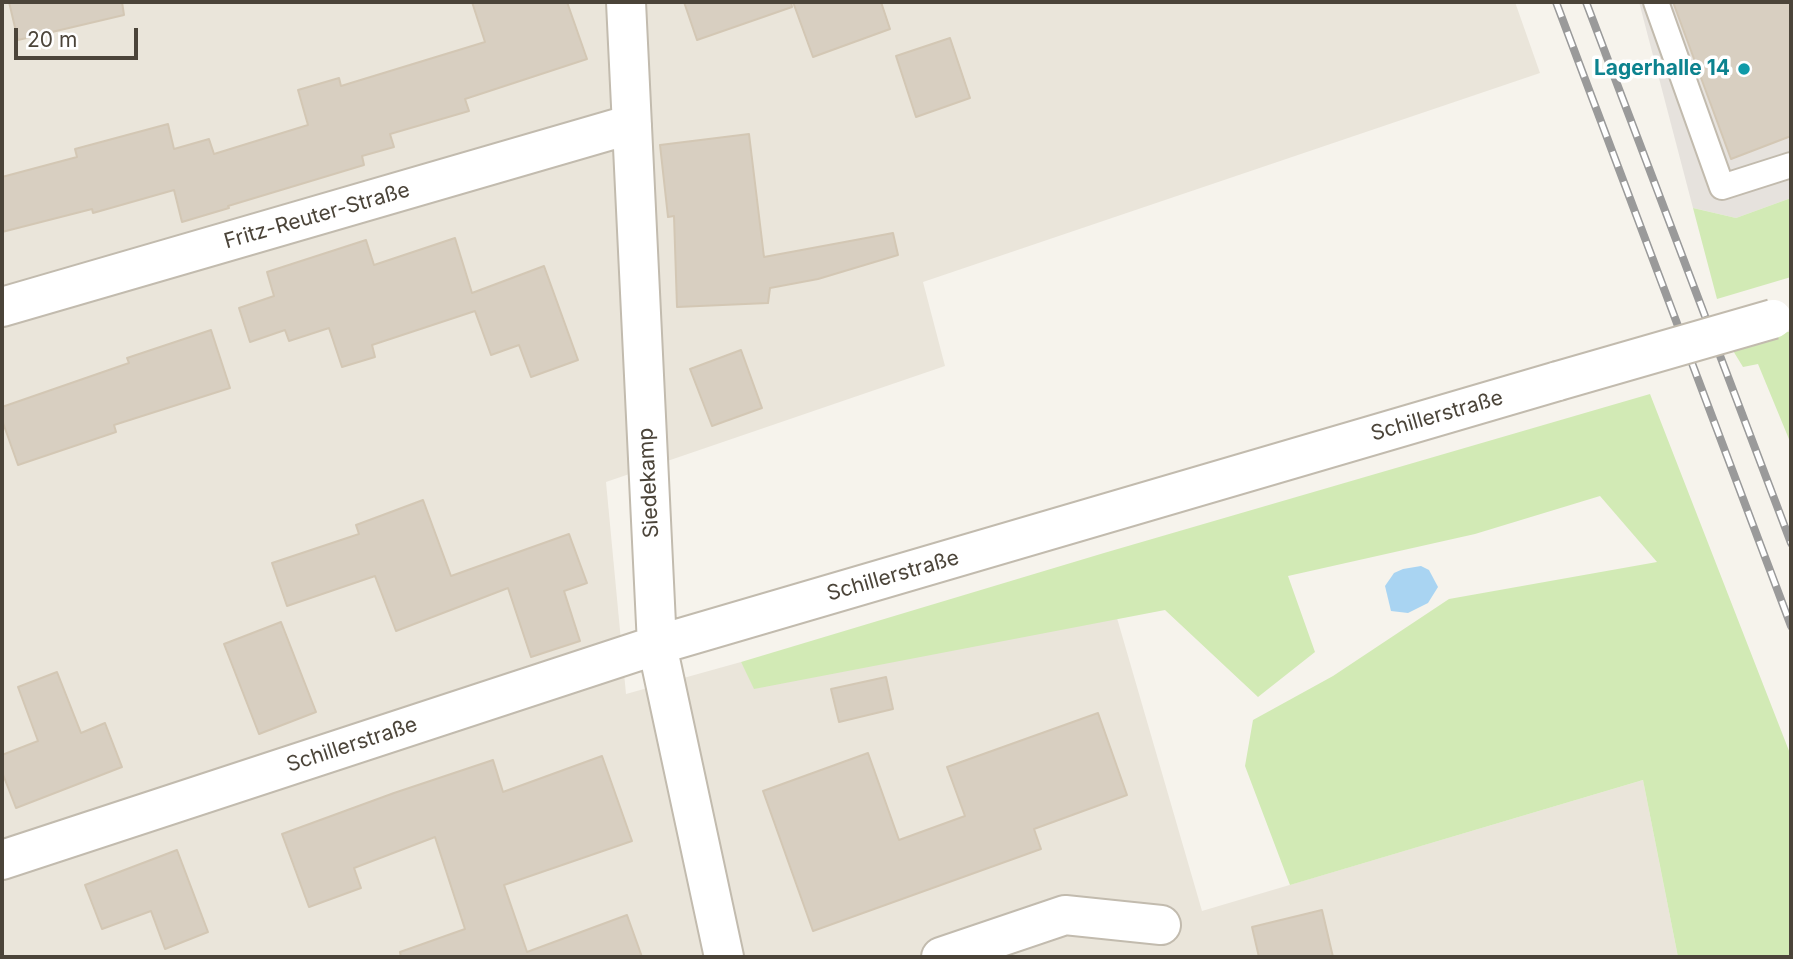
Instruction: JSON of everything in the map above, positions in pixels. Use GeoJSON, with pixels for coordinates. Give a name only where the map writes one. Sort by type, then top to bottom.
{"type":"FeatureCollection","features":[{"type":"Feature","properties":{"kind":"street","name":"Siedekamp"},"geometry":{"type":"LineString","coordinates":[[626,2],[649,648],[724,957]]}},
{"type":"Feature","properties":{"kind":"street","name":"Fritz-Reuter-Straße"},"geometry":{"type":"LineString","coordinates":[[2,307],[632,124]]}},
{"type":"Feature","properties":{"kind":"street","name":"Schillerstraße"},"geometry":{"type":"LineString","coordinates":[[2,860],[649,648],[1782,317]]}},
{"type":"Feature","properties":{"kind":"street"},"geometry":{"type":"LineString","coordinates":[[941,957],[1065,915],[1161,925]]}},
{"type":"Feature","properties":{"kind":"lane"},"geometry":{"type":"LineString","coordinates":[[1656,2],[1722,187],[1791,164]]}},
{"type":"Feature","properties":{"kind":"shaded area"},"geometry":{"type":"Polygon","coordinates":[[[2,2],[1515,2],[1540,73],[923,282],[945,366],[606,482],[626,694],[741,662],[755,688],[1117,618],[1202,911],[1643,780],[1678,957],[2,957],[2,2]]]}},
{"type":"Feature","properties":{"kind":"shaded area"},"geometry":{"type":"Polygon","coordinates":[[[1639,2],[1791,2],[1791,198],[1736,218],[1693,208],[1639,2]]]}},
{"type":"Feature","properties":{"kind":"green space"},"geometry":{"type":"Polygon","coordinates":[[[1791,198],[1791,277],[1717,299],[1693,208],[1736,218],[1791,198]]]}},
{"type":"Feature","properties":{"kind":"green space"},"geometry":{"type":"Polygon","coordinates":[[[1791,331],[1791,444],[1758,364],[1743,367],[1732,349],[1791,331]]]}},
{"type":"Feature","properties":{"kind":"green space"},"geometry":{"type":"Polygon","coordinates":[[[1650,394],[1791,756],[1791,957],[1678,957],[1643,780],[1290,885],[1245,766],[1253,720],[1333,676],[1449,599],[1657,562],[1600,496],[1475,534],[1288,576],[1315,652],[1258,697],[1165,610],[754,689],[741,662],[1104,553],[1650,394]]]}},
{"type":"Feature","properties":{"kind":"water"},"geometry":{"type":"Polygon","coordinates":[[[1421,566],[1429,570],[1438,587],[1428,603],[1408,613],[1391,611],[1385,586],[1394,573],[1421,566]]]}},
{"type":"Feature","properties":{"kind":"building"},"geometry":{"type":"Polygon","coordinates":[[[9,2],[122,2],[124,15],[18,40],[9,2]]]}},
{"type":"Feature","properties":{"kind":"building"},"geometry":{"type":"Polygon","coordinates":[[[472,2],[567,2],[587,59],[465,99],[469,111],[390,134],[394,147],[362,156],[364,165],[182,222],[174,190],[93,213],[92,209],[2,232],[2,177],[77,157],[75,149],[168,124],[174,149],[209,139],[214,154],[308,125],[298,90],[339,78],[341,86],[485,42],[472,2]]]}},
{"type":"Feature","properties":{"kind":"building"},"geometry":{"type":"Polygon","coordinates":[[[684,2],[791,2],[792,7],[697,40],[684,2]]]}},
{"type":"Feature","properties":{"kind":"building"},"geometry":{"type":"Polygon","coordinates":[[[793,2],[881,2],[890,29],[813,57],[793,2]]]}},
{"type":"Feature","properties":{"kind":"building","name":"Lagerhalle 14"},"geometry":{"type":"Polygon","coordinates":[[[1673,2],[1791,2],[1791,136],[1731,159],[1673,2]]]}},
{"type":"Feature","properties":{"kind":"building"},"geometry":{"type":"Polygon","coordinates":[[[950,38],[970,98],[916,117],[896,56],[950,38]]]}},
{"type":"Feature","properties":{"kind":"building"},"geometry":{"type":"Polygon","coordinates":[[[749,134],[764,257],[893,233],[898,255],[818,279],[770,288],[768,303],[677,307],[674,216],[668,217],[660,145],[749,134]]]}},
{"type":"Feature","properties":{"kind":"building"},"geometry":{"type":"Polygon","coordinates":[[[455,238],[472,293],[544,266],[578,360],[531,377],[519,345],[491,355],[475,311],[372,345],[375,357],[342,367],[329,328],[289,341],[285,330],[250,342],[239,308],[274,296],[267,272],[366,240],[374,265],[455,238]]]}},
{"type":"Feature","properties":{"kind":"building"},"geometry":{"type":"Polygon","coordinates":[[[211,330],[230,388],[114,425],[116,432],[18,465],[2,420],[2,407],[129,363],[127,358],[211,330]]]}},
{"type":"Feature","properties":{"kind":"building"},"geometry":{"type":"Polygon","coordinates":[[[741,350],[762,408],[712,426],[690,369],[741,350]]]}},
{"type":"Feature","properties":{"kind":"building"},"geometry":{"type":"Polygon","coordinates":[[[423,500],[451,576],[569,534],[587,583],[564,591],[580,641],[531,657],[508,588],[396,631],[375,576],[287,606],[272,563],[359,534],[356,525],[423,500]]]}},
{"type":"Feature","properties":{"kind":"building"},"geometry":{"type":"Polygon","coordinates":[[[281,622],[316,712],[259,734],[224,644],[281,622]]]}},
{"type":"Feature","properties":{"kind":"building"},"geometry":{"type":"Polygon","coordinates":[[[57,672],[81,733],[105,723],[122,767],[16,808],[2,772],[2,755],[38,741],[18,687],[57,672]]]}},
{"type":"Feature","properties":{"kind":"building"},"geometry":{"type":"Polygon","coordinates":[[[886,677],[893,709],[839,722],[831,689],[886,677]]]}},
{"type":"Feature","properties":{"kind":"building"},"geometry":{"type":"Polygon","coordinates":[[[1098,713],[1127,795],[1034,829],[1041,849],[813,931],[763,791],[868,753],[899,840],[965,816],[947,767],[1098,713]]]}},
{"type":"Feature","properties":{"kind":"building"},"geometry":{"type":"Polygon","coordinates":[[[602,756],[632,841],[504,885],[527,952],[627,915],[642,957],[401,957],[400,952],[465,929],[435,837],[354,868],[361,888],[309,907],[282,834],[493,760],[503,792],[602,756]]]}},
{"type":"Feature","properties":{"kind":"building"},"geometry":{"type":"Polygon","coordinates":[[[177,850],[208,932],[165,949],[151,911],[102,929],[85,885],[177,850]]]}},
{"type":"Feature","properties":{"kind":"building"},"geometry":{"type":"Polygon","coordinates":[[[1322,910],[1333,957],[1259,957],[1252,927],[1322,910]]]}},
{"type":"Feature","properties":{"kind":"railway"},"geometry":{"type":"LineString","coordinates":[[1556,2],[1791,626]]}},
{"type":"Feature","properties":{"kind":"railway"},"geometry":{"type":"LineString","coordinates":[[1586,2],[1791,543]]}},
{"type":"Feature","properties":{"kind":"place","name":"Lagerhalle 14"},"geometry":{"type":"Point","coordinates":[1744,69]}}]}
